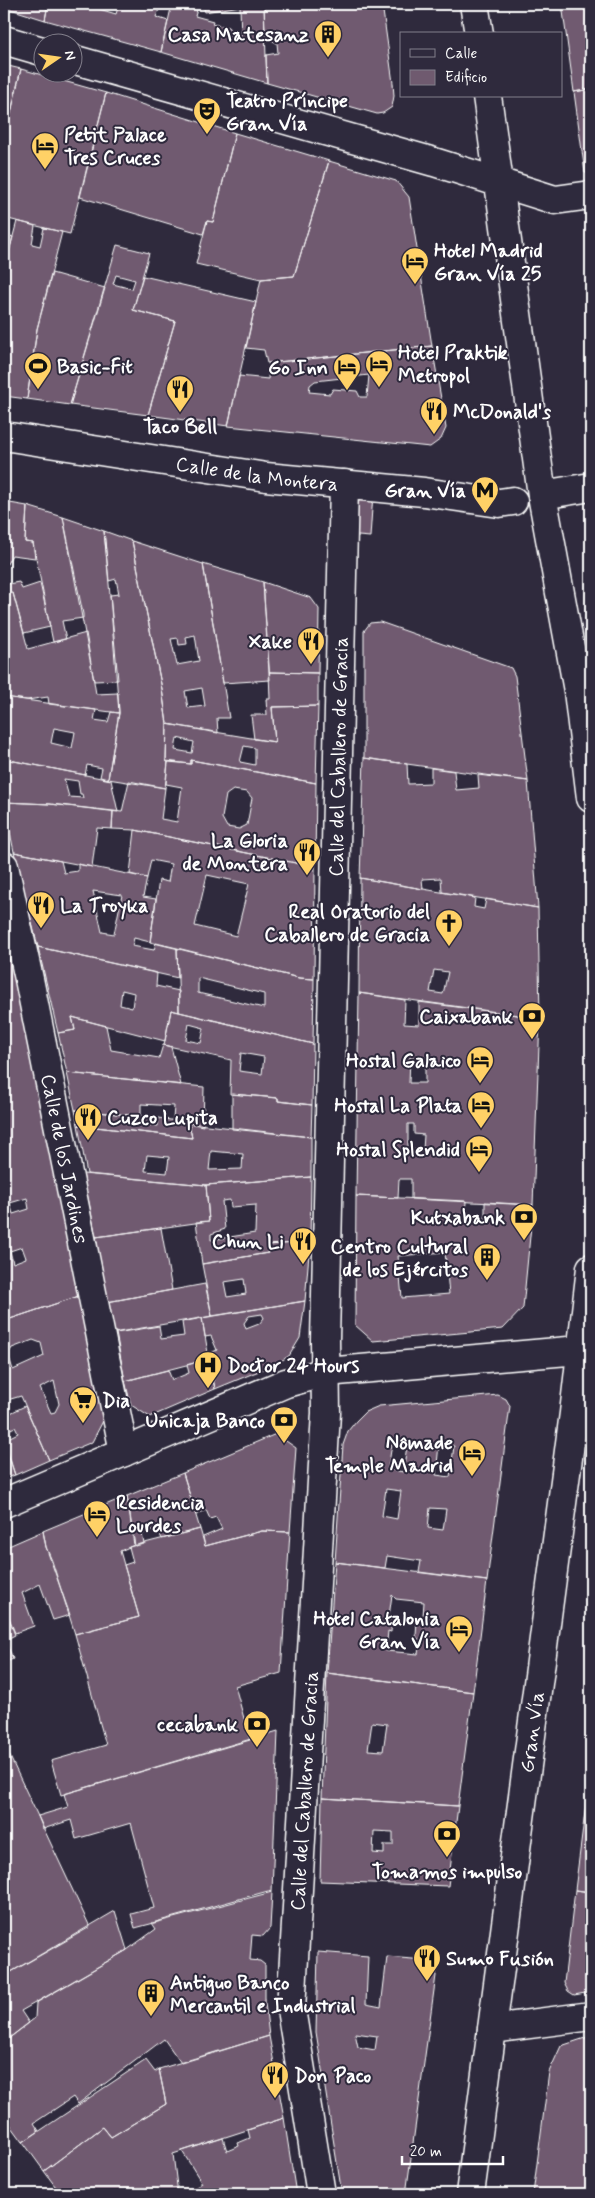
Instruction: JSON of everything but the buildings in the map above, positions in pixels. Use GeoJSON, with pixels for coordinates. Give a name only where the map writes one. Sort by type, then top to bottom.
{"type":"FeatureCollection","features":[{"type":"Feature","properties":{"kind":"street"},"geometry":{"type":"LineString","coordinates":[[474,4],[478,32]]}},
{"type":"Feature","properties":{"kind":"street"},"geometry":{"type":"LineString","coordinates":[[4,40],[32,48]]}},
{"type":"Feature","properties":{"kind":"street"},"geometry":{"type":"LineString","coordinates":[[82,62],[555,200],[591,195]]}},
{"type":"Feature","properties":{"kind":"street"},"geometry":{"type":"LineString","coordinates":[[487,98],[542,495],[586,699],[591,798]]}},
{"type":"Feature","properties":{"kind":"street","name":"Calle de la Montera"},"geometry":{"type":"LineString","coordinates":[[4,436],[266,477],[344,484],[499,503],[512,501]]}},
{"type":"Feature","properties":{"kind":"street","name":"Calle del Caballero de Gracia"},"geometry":{"type":"LineString","coordinates":[[321,2194],[291,2008],[326,1413],[344,484]]}},
{"type":"Feature","properties":{"kind":"street"},"geometry":{"type":"LineString","coordinates":[[542,495],[591,488]]}},
{"type":"Feature","properties":{"kind":"street","name":"Calle de los Jardines"},"geometry":{"type":"LineString","coordinates":[[4,866],[29,978],[124,1452]]}},
{"type":"Feature","properties":{"kind":"street","name":"Gran Vía"},"geometry":{"type":"LineString","coordinates":[[470,2194],[587,1348],[591,1268]]}},
{"type":"Feature","properties":{"kind":"street"},"geometry":{"type":"LineString","coordinates":[[4,1503],[286,1383],[326,1372],[540,1354],[587,1348]]}},
{"type":"Feature","properties":{"kind":"street"},"geometry":{"type":"LineString","coordinates":[[492,2029],[591,2016]]}},
{"type":"Feature","properties":{"kind":"place","name":"Casa Matesanz"},"geometry":{"type":"Point","coordinates":[328,58]}},
{"type":"Feature","properties":{"kind":"place","name":"Teatro Príncipe Gran Vía"},"geometry":{"type":"Point","coordinates":[207,135]}},
{"type":"Feature","properties":{"kind":"place","name":"Petit Palace Tres Cruces"},"geometry":{"type":"Point","coordinates":[45,170]}},
{"type":"Feature","properties":{"kind":"place","name":"Hotel Madrid Gran Vía 25"},"geometry":{"type":"Point","coordinates":[415,285]}},
{"type":"Feature","properties":{"kind":"place","name":"Hotel Praktik Metropol"},"geometry":{"type":"Point","coordinates":[379,388]}},
{"type":"Feature","properties":{"kind":"place","name":"Basic-Fit"},"geometry":{"type":"Point","coordinates":[38,390]}},
{"type":"Feature","properties":{"kind":"place","name":"Go Inn"},"geometry":{"type":"Point","coordinates":[347,391]}},
{"type":"Feature","properties":{"kind":"place","name":"Taco Bell"},"geometry":{"type":"Point","coordinates":[180,413]}},
{"type":"Feature","properties":{"kind":"place","name":"McDonald's"},"geometry":{"type":"Point","coordinates":[434,435]}},
{"type":"Feature","properties":{"kind":"place","name":"Gran Vía"},"geometry":{"type":"Point","coordinates":[485,514]}},
{"type":"Feature","properties":{"kind":"place","name":"Xake"},"geometry":{"type":"Point","coordinates":[311,665]}},
{"type":"Feature","properties":{"kind":"place","name":"La Gloria de Montera"},"geometry":{"type":"Point","coordinates":[307,876]}},
{"type":"Feature","properties":{"kind":"place","name":"La Troyka"},"geometry":{"type":"Point","coordinates":[41,929]}},
{"type":"Feature","properties":{"kind":"place","name":"Real Oratorio del Caballero de Gracia"},"geometry":{"type":"Point","coordinates":[449,947]}},
{"type":"Feature","properties":{"kind":"place","name":"Caixabank"},"geometry":{"type":"Point","coordinates":[532,1040]}},
{"type":"Feature","properties":{"kind":"place","name":"Hostal Galaico"},"geometry":{"type":"Point","coordinates":[480,1084]}},
{"type":"Feature","properties":{"kind":"place","name":"Hostal La Plata"},"geometry":{"type":"Point","coordinates":[481,1129]}},
{"type":"Feature","properties":{"kind":"place","name":"Cuzco Lupita"},"geometry":{"type":"Point","coordinates":[88,1141]}},
{"type":"Feature","properties":{"kind":"place","name":"Hostal Splendid"},"geometry":{"type":"Point","coordinates":[479,1173]}},
{"type":"Feature","properties":{"kind":"place","name":"Kutxabank"},"geometry":{"type":"Point","coordinates":[524,1241]}},
{"type":"Feature","properties":{"kind":"place","name":"Chun Li"},"geometry":{"type":"Point","coordinates":[303,1265]}},
{"type":"Feature","properties":{"kind":"place","name":"Centro Cultural de los Ejércitos"},"geometry":{"type":"Point","coordinates":[487,1281]}},
{"type":"Feature","properties":{"kind":"place","name":"Doctor 24 Hours"},"geometry":{"type":"Point","coordinates":[208,1389]}},
{"type":"Feature","properties":{"kind":"place","name":"Dia"},"geometry":{"type":"Point","coordinates":[83,1424]}},
{"type":"Feature","properties":{"kind":"place","name":"Unicaja Banco"},"geometry":{"type":"Point","coordinates":[284,1444]}},
{"type":"Feature","properties":{"kind":"place","name":"Nômade Temple Madrid"},"geometry":{"type":"Point","coordinates":[472,1477]}},
{"type":"Feature","properties":{"kind":"place","name":"Residencia Lourdes"},"geometry":{"type":"Point","coordinates":[97,1538]}},
{"type":"Feature","properties":{"kind":"place","name":"Hotel Catalonia Gran Vía"},"geometry":{"type":"Point","coordinates":[459,1653]}},
{"type":"Feature","properties":{"kind":"place","name":"cecabank"},"geometry":{"type":"Point","coordinates":[257,1748]}},
{"type":"Feature","properties":{"kind":"place","name":"Tomamos impulso"},"geometry":{"type":"Point","coordinates":[447,1858]}},
{"type":"Feature","properties":{"kind":"place","name":"Sumo Fusión"},"geometry":{"type":"Point","coordinates":[427,1982]}},
{"type":"Feature","properties":{"kind":"place","name":"Antiguo Banco Mercantil e Industrial"},"geometry":{"type":"Point","coordinates":[151,2017]}},
{"type":"Feature","properties":{"kind":"place","name":"Don Paco"},"geometry":{"type":"Point","coordinates":[275,2099]}}]}
